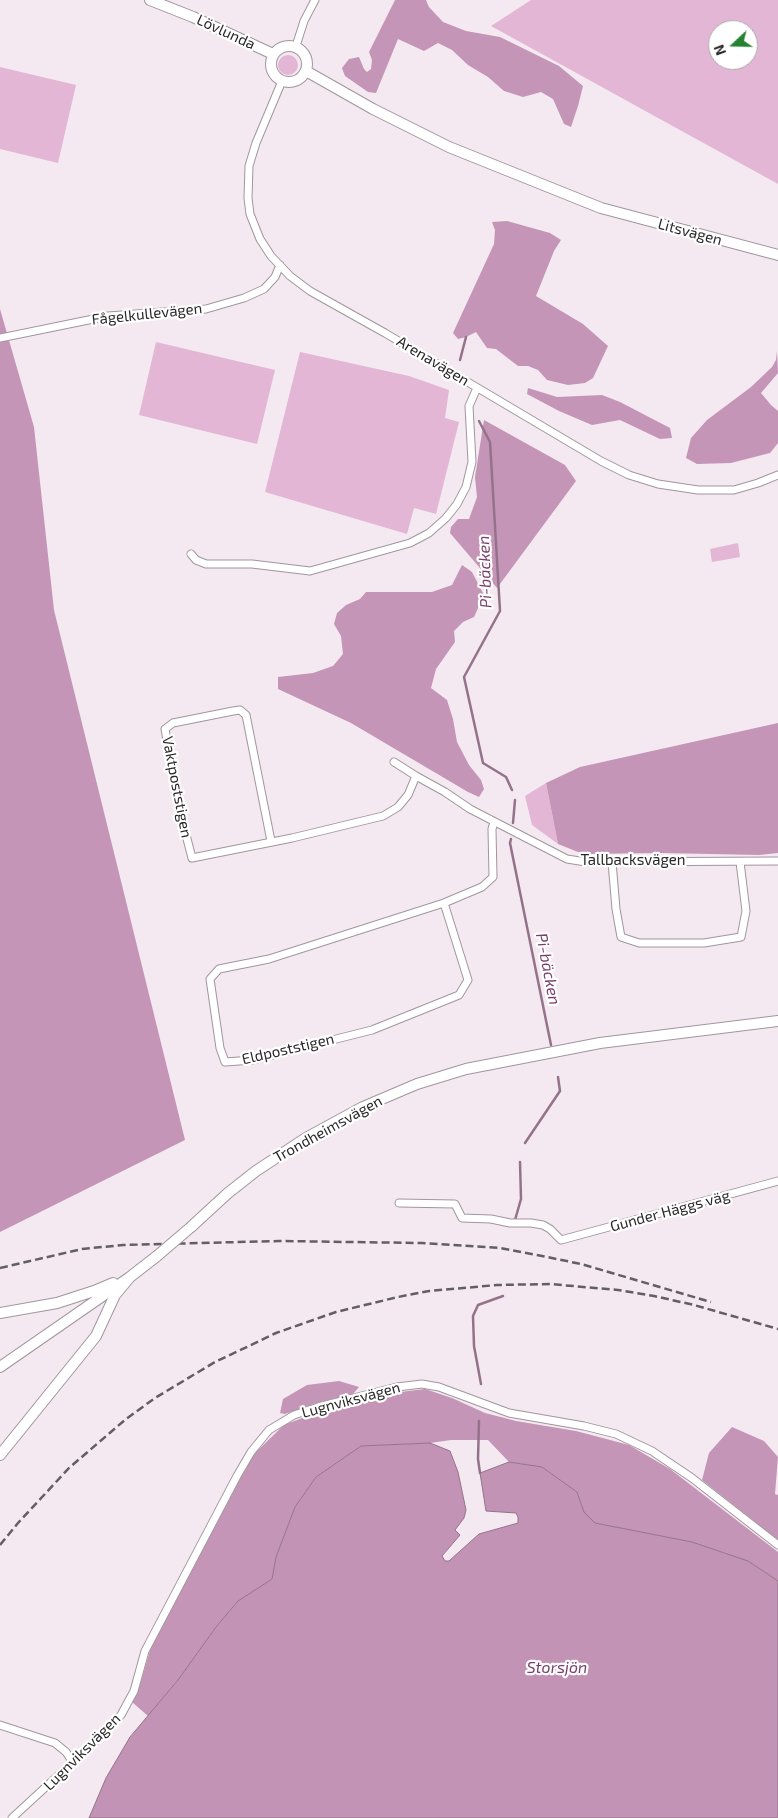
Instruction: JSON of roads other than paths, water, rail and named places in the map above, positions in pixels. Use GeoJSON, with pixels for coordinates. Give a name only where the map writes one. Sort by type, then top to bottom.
{"type":"FeatureCollection","features":[{"type":"Feature","properties":{"kind":"main road","name":"Lövlunda"},"geometry":{"type":"LineString","coordinates":[[150,0],[193,17],[273,54]]}},
{"type":"Feature","properties":{"kind":"main road"},"geometry":{"type":"LineString","coordinates":[[283,46],[296,46],[307,60],[306,72],[295,81],[282,81],[272,72],[271,60],[273,54],[283,46]]}},
{"type":"Feature","properties":{"kind":"main road","name":"Litsvägen"},"geometry":{"type":"LineString","coordinates":[[306,72],[372,109],[449,147],[602,208],[778,255]]}},
{"type":"Feature","properties":{"kind":"main road","name":"Trondheimsvägen"},"geometry":{"type":"LineString","coordinates":[[0,1367],[157,1256],[235,1187],[264,1166],[306,1138],[363,1107],[417,1084],[466,1069],[600,1044],[778,1021]]}},
{"type":"Feature","properties":{"kind":"main road"},"geometry":{"type":"LineString","coordinates":[[0,1313],[57,1303],[94,1291],[133,1274]]}},
{"type":"Feature","properties":{"kind":"main road"},"geometry":{"type":"LineString","coordinates":[[0,1455],[96,1336],[115,1295],[133,1274]]}},
{"type":"Feature","properties":{"kind":"street"},"geometry":{"type":"LineString","coordinates":[[296,46],[304,21],[315,0]]}},
{"type":"Feature","properties":{"kind":"street","name":"Arenavägen"},"geometry":{"type":"LineString","coordinates":[[282,81],[256,143],[249,166],[248,182],[250,214],[260,239],[290,276],[310,291],[385,333],[601,461],[629,475],[658,484],[698,490],[734,490],[778,475]]}},
{"type":"Feature","properties":{"kind":"street","name":"Fågelkullevägen"},"geometry":{"type":"LineString","coordinates":[[0,338],[108,316],[206,309],[244,298],[264,289],[275,277],[280,265]]}},
{"type":"Feature","properties":{"kind":"street"},"geometry":{"type":"LineString","coordinates":[[191,554],[196,560],[206,564],[252,564],[310,572],[410,543],[429,533],[446,518],[457,504],[466,487],[472,462],[469,406],[477,388]]}},
{"type":"Feature","properties":{"kind":"street","name":"Vaktpoststigen"},"geometry":{"type":"LineString","coordinates":[[271,841],[246,715],[240,710],[233,711],[173,723],[165,729],[179,808],[192,858],[292,838],[383,816],[398,807],[408,795],[416,776]]}},
{"type":"Feature","properties":{"kind":"street","name":"Tallbacksvägen"},"geometry":{"type":"LineString","coordinates":[[394,762],[445,792],[493,825],[567,859],[586,862],[778,861]]}},
{"type":"Feature","properties":{"kind":"street","name":"Eldpoststigen"},"geometry":{"type":"LineString","coordinates":[[444,903],[468,980],[459,995],[372,1030],[253,1060],[225,1062],[220,1048],[210,979],[218,969],[270,959],[444,903],[482,887],[492,877],[493,825]]}},
{"type":"Feature","properties":{"kind":"street"},"geometry":{"type":"LineString","coordinates":[[612,862],[616,909],[621,937],[639,943],[704,943],[741,936],[746,911],[740,862]]}},
{"type":"Feature","properties":{"kind":"street","name":"Gunder Häggs väg"},"geometry":{"type":"LineString","coordinates":[[399,1203],[455,1204],[462,1218],[543,1225],[561,1240],[778,1181]]}},
{"type":"Feature","properties":{"kind":"street","name":"Lugnviksvägen"},"geometry":{"type":"LineString","coordinates":[[12,1818],[100,1737],[120,1715],[134,1691],[145,1651],[251,1452],[268,1430],[294,1415],[397,1387],[422,1384],[439,1387],[509,1413],[584,1426],[616,1434],[652,1451],[692,1478],[778,1545]]}},
{"type":"Feature","properties":{"kind":"street"},"geometry":{"type":"LineString","coordinates":[[0,1725],[55,1743],[66,1752],[72,1761]]}},
{"type":"Feature","properties":{"kind":"water","name":"Storsjön"},"geometry":{"type":"Polygon","coordinates":[[[430,1443],[450,1451],[458,1472],[466,1510],[464,1518],[455,1530],[460,1535],[442,1556],[445,1561],[449,1561],[479,1534],[518,1523],[516,1513],[486,1511],[480,1473],[509,1462],[542,1467],[577,1492],[584,1512],[595,1523],[692,1542],[748,1561],[778,1581],[778,1818],[89,1818],[106,1778],[130,1737],[178,1680],[216,1627],[238,1601],[272,1579],[276,1557],[295,1507],[316,1477],[361,1446],[430,1443]]]}},
{"type":"Feature","properties":{"kind":"waterway","name":"Pi-bäcken"},"geometry":{"type":"LineString","coordinates":[[460,360],[466,337]]}},
{"type":"Feature","properties":{"kind":"waterway","name":"Pi-bäcken"},"geometry":{"type":"LineString","coordinates":[[479,421],[490,442],[500,611],[464,677],[483,763],[506,777],[512,790]]}},
{"type":"Feature","properties":{"kind":"waterway","name":"Pi-bäcken"},"geometry":{"type":"LineString","coordinates":[[513,823],[515,800]]}},
{"type":"Feature","properties":{"kind":"waterway","name":"Pi-bäcken"},"geometry":{"type":"LineString","coordinates":[[511,839],[510,843],[551,1045]]}},
{"type":"Feature","properties":{"kind":"waterway","name":"Pi-bäcken"},"geometry":{"type":"LineString","coordinates":[[525,1143],[560,1091],[558,1077]]}},
{"type":"Feature","properties":{"kind":"waterway","name":"Pi-bäcken"},"geometry":{"type":"LineString","coordinates":[[515,1220],[521,1199],[520,1162]]}},
{"type":"Feature","properties":{"kind":"waterway","name":"Pi-bäcken"},"geometry":{"type":"LineString","coordinates":[[481,1384],[474,1346],[473,1316],[478,1305],[503,1296]]}},
{"type":"Feature","properties":{"kind":"waterway","name":"Pi-bäcken"},"geometry":{"type":"LineString","coordinates":[[479,1421],[478,1459],[480,1473]]}},
{"type":"Feature","properties":{"kind":"railway"},"geometry":{"type":"LineString","coordinates":[[0,1268],[82,1249],[123,1245],[279,1241],[422,1243],[500,1248],[547,1257],[581,1264],[711,1302]]}},
{"type":"Feature","properties":{"kind":"railway"},"geometry":{"type":"LineString","coordinates":[[0,1545],[69,1468],[126,1419],[155,1398],[215,1362],[276,1333],[336,1312],[429,1291],[497,1285],[550,1284],[618,1290],[654,1296],[694,1305],[778,1329]]}}]}
